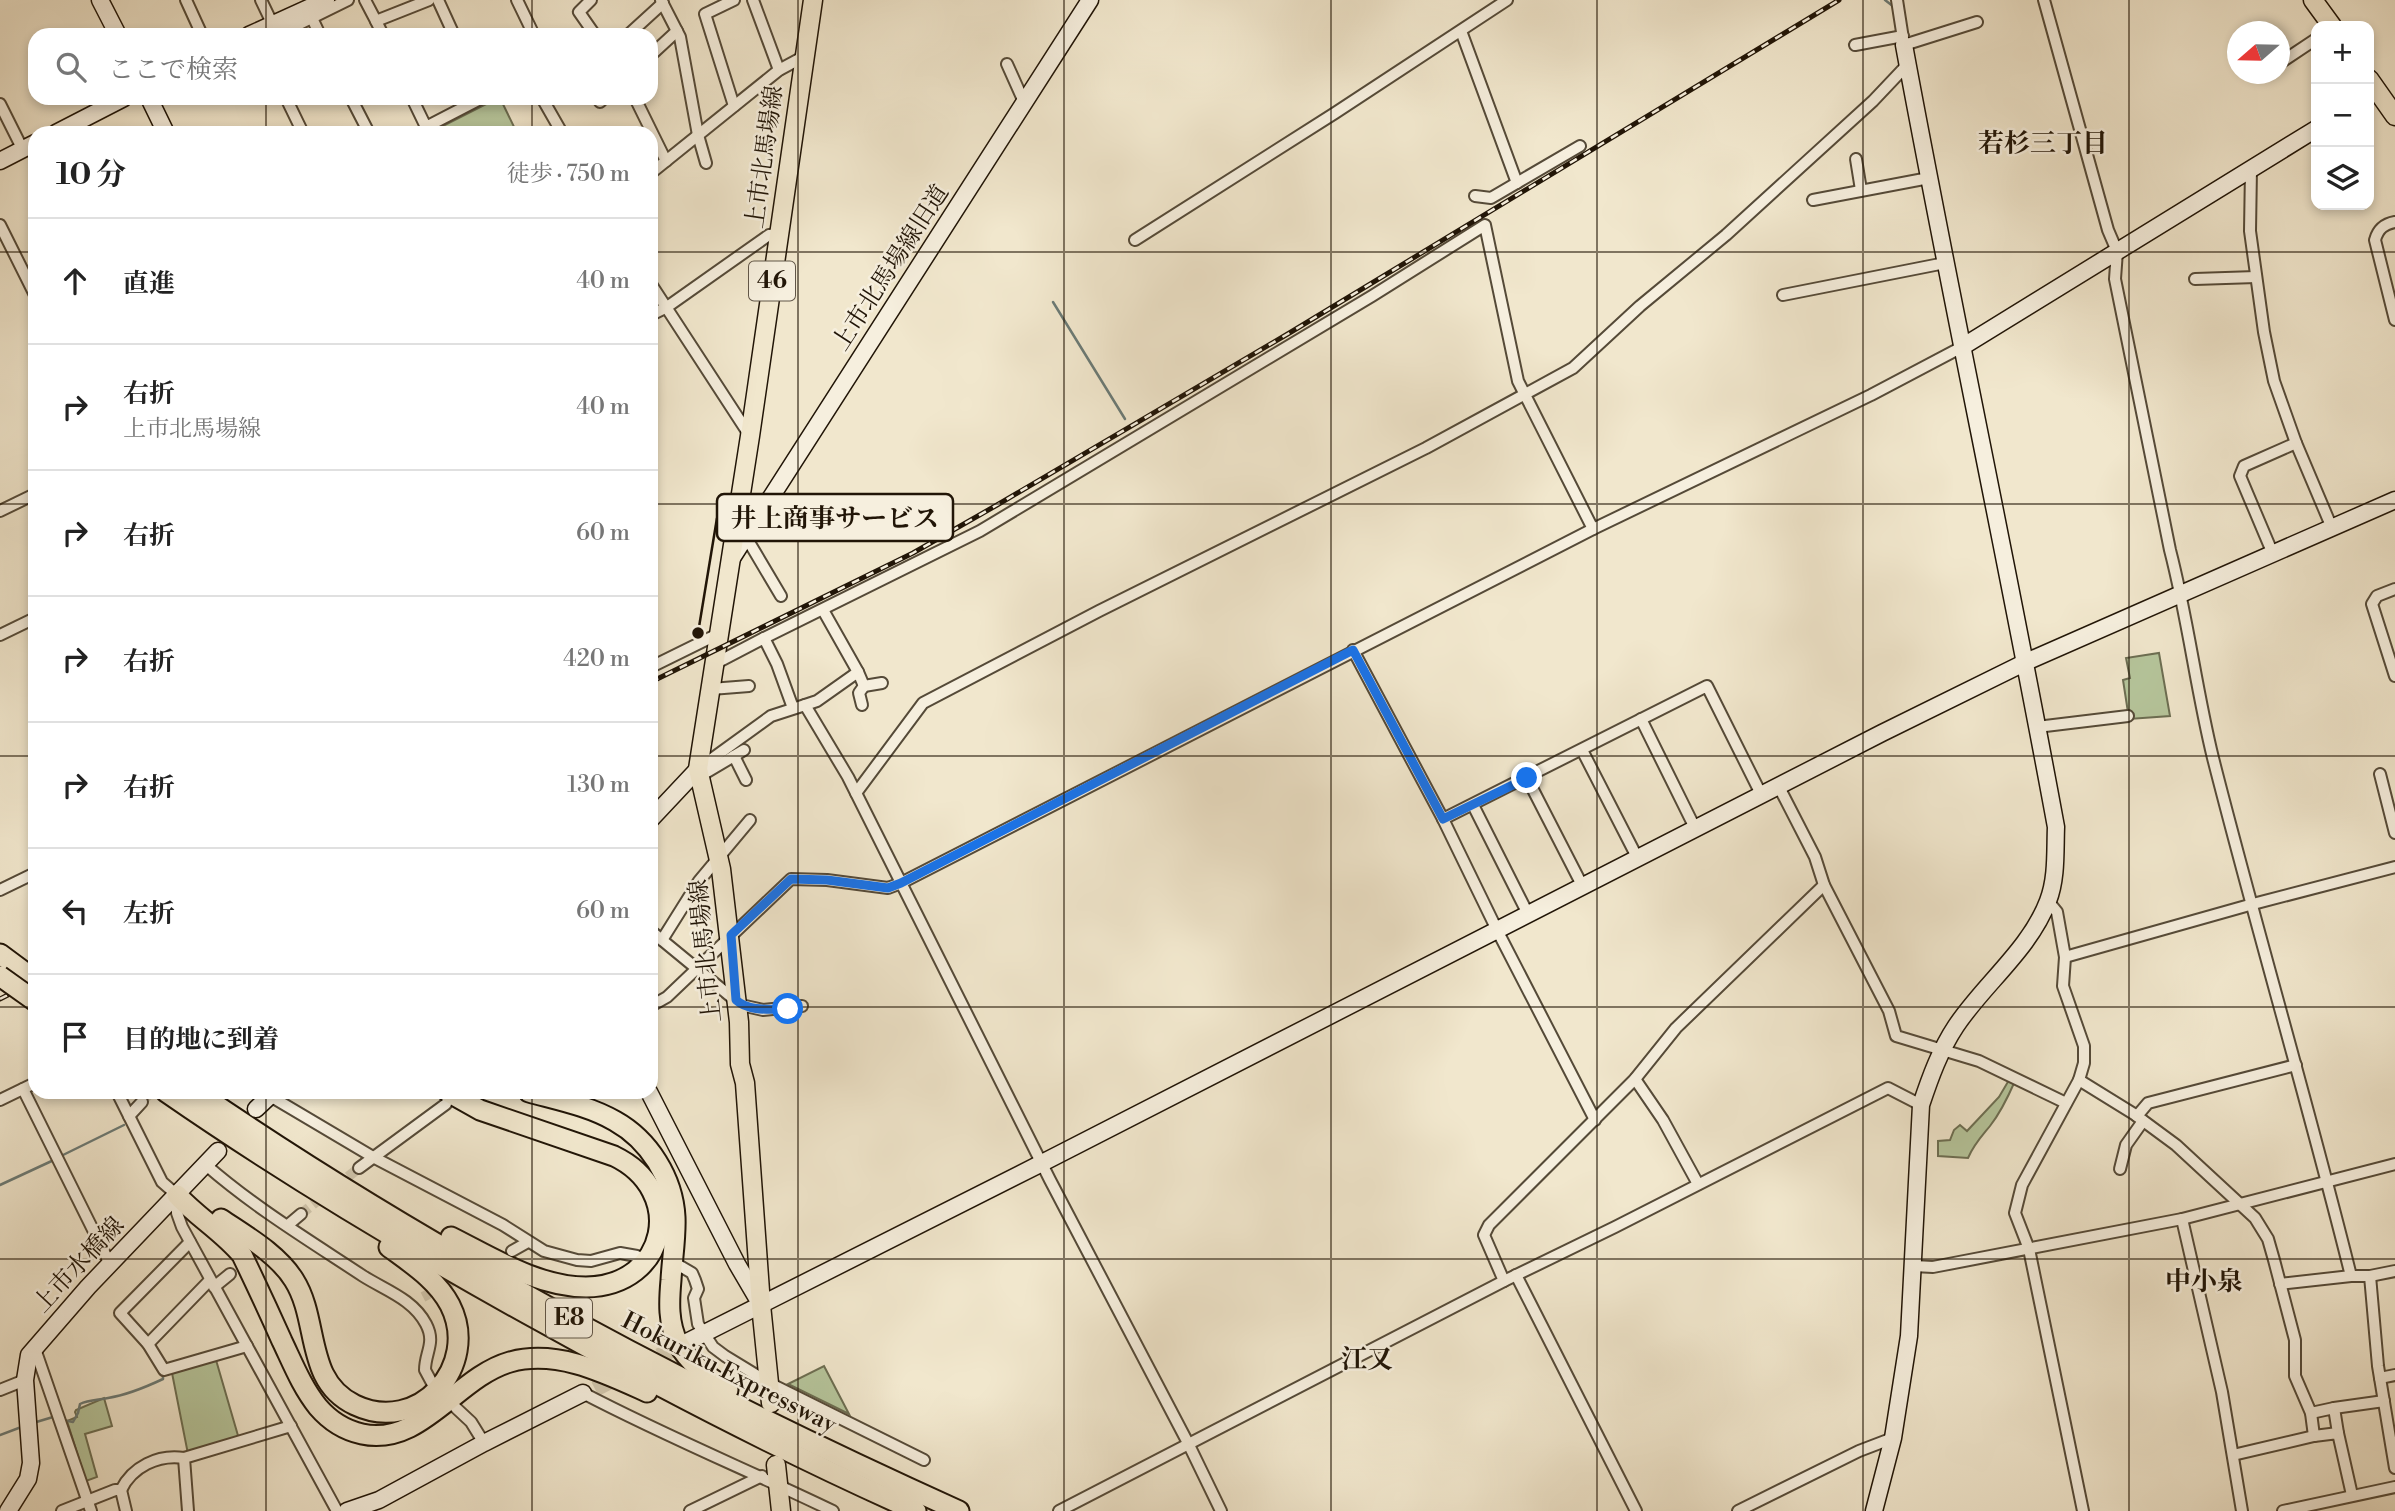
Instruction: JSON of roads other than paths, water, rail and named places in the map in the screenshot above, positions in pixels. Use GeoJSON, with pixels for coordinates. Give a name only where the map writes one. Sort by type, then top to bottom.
{"type":"FeatureCollection","features":[{"type":"Feature","properties":{"kind":"highway"},"geometry":{"type":"LineString","coordinates":[[3,963],[28,976]]}},
{"type":"Feature","properties":{"kind":"highway"},"geometry":{"type":"LineString","coordinates":[[3,963],[28,993]]}},
{"type":"Feature","properties":{"kind":"highway"},"geometry":{"type":"LineString","coordinates":[[177,1195],[201,1205],[244,1235],[278,1261],[294,1279],[306,1308],[318,1366],[333,1389],[343,1398],[366,1410],[392,1412],[418,1406],[442,1387],[454,1366],[459,1342],[458,1330],[451,1307],[432,1280],[388,1246],[214,1129],[190,1099]]}},
{"type":"Feature","properties":{"kind":"highway","name":"Hokuriku Expressway"},"geometry":{"type":"LineString","coordinates":[[190,1099],[370,1223],[509,1304],[748,1432],[916,1511]]}},
{"type":"Feature","properties":{"kind":"highway","name":"Hokuriku Expressway"},"geometry":{"type":"LineString","coordinates":[[191,1099],[286,1150],[435,1242],[609,1340],[836,1456],[959,1511]]}},
{"type":"Feature","properties":{"kind":"highway"},"geometry":{"type":"LineString","coordinates":[[286,1150],[433,1228],[533,1276],[556,1284],[599,1286],[623,1279],[643,1264],[653,1249],[660,1221],[655,1196],[641,1173],[614,1156],[489,1114],[456,1099]]}},
{"type":"Feature","properties":{"kind":"highway"},"geometry":{"type":"LineString","coordinates":[[552,1099],[617,1122],[630,1132],[659,1164],[669,1186],[675,1216],[669,1304],[671,1324],[678,1343],[702,1373],[744,1401],[913,1490]]}},
{"type":"Feature","properties":{"kind":"highway"},"geometry":{"type":"LineString","coordinates":[[177,1195],[190,1209],[228,1239],[242,1255],[307,1391],[326,1415],[346,1430],[380,1436],[407,1429],[419,1423],[481,1375],[511,1362],[546,1358],[596,1370],[825,1469]]}},
{"type":"Feature","properties":{"kind":"main road","name":"上市北馬場線"},"geometry":{"type":"LineString","coordinates":[[771,1403],[731,935],[719,856],[698,769],[750,436],[813,0]]}},
{"type":"Feature","properties":{"kind":"main road"},"geometry":{"type":"LineString","coordinates":[[2313,0],[2328,21]]}},
{"type":"Feature","properties":{"kind":"main road"},"geometry":{"type":"LineString","coordinates":[[2374,91],[2395,116]]}},
{"type":"Feature","properties":{"kind":"main road"},"geometry":{"type":"LineString","coordinates":[[772,1475],[781,1511]]}},
{"type":"Feature","properties":{"kind":"street"},"geometry":{"type":"LineString","coordinates":[[100,0],[114,28]]}},
{"type":"Feature","properties":{"kind":"street"},"geometry":{"type":"LineString","coordinates":[[186,0],[199,28]]}},
{"type":"Feature","properties":{"kind":"street"},"geometry":{"type":"LineString","coordinates":[[261,0],[275,28]]}},
{"type":"Feature","properties":{"kind":"street"},"geometry":{"type":"LineString","coordinates":[[309,13],[326,0]]}},
{"type":"Feature","properties":{"kind":"street"},"geometry":{"type":"LineString","coordinates":[[277,28],[309,13],[348,0]]}},
{"type":"Feature","properties":{"kind":"street"},"geometry":{"type":"LineString","coordinates":[[365,0],[380,28]]}},
{"type":"Feature","properties":{"kind":"street"},"geometry":{"type":"LineString","coordinates":[[376,21],[429,0]]}},
{"type":"Feature","properties":{"kind":"street"},"geometry":{"type":"LineString","coordinates":[[438,0],[451,28]]}},
{"type":"Feature","properties":{"kind":"street"},"geometry":{"type":"LineString","coordinates":[[517,0],[531,28]]}},
{"type":"Feature","properties":{"kind":"street"},"geometry":{"type":"LineString","coordinates":[[590,28],[579,12],[591,0]]}},
{"type":"Feature","properties":{"kind":"street"},"geometry":{"type":"LineString","coordinates":[[734,0],[705,14],[734,106]]}},
{"type":"Feature","properties":{"kind":"street"},"geometry":{"type":"LineString","coordinates":[[753,0],[779,70]]}},
{"type":"Feature","properties":{"kind":"street"},"geometry":{"type":"LineString","coordinates":[[1135,240],[1507,0]]}},
{"type":"Feature","properties":{"kind":"street"},"geometry":{"type":"LineString","coordinates":[[1874,1511],[1893,1438],[1909,1336],[1922,1105],[1931,1073],[1955,1027],[2035,928],[2048,901],[2054,880],[2056,827],[2026,662],[1928,178],[1897,0]]}},
{"type":"Feature","properties":{"kind":"street"},"geometry":{"type":"LineString","coordinates":[[2044,0],[2108,230],[2117,251],[2115,279],[2170,550],[2182,594],[2213,755],[2351,1276]]}},
{"type":"Feature","properties":{"kind":"street","name":"上市北馬場線旧道"},"geometry":{"type":"LineString","coordinates":[[730,561],[1086,1]]}},
{"type":"Feature","properties":{"kind":"street"},"geometry":{"type":"LineString","coordinates":[[635,28],[662,2],[677,31],[706,163]]}},
{"type":"Feature","properties":{"kind":"street"},"geometry":{"type":"LineString","coordinates":[[309,13],[316,28]]}},
{"type":"Feature","properties":{"kind":"street"},"geometry":{"type":"LineString","coordinates":[[1855,45],[1903,41],[1977,22]]}},
{"type":"Feature","properties":{"kind":"street"},"geometry":{"type":"LineString","coordinates":[[658,49],[677,31]]}},
{"type":"Feature","properties":{"kind":"street"},"geometry":{"type":"LineString","coordinates":[[1461,31],[1517,183]]}},
{"type":"Feature","properties":{"kind":"street"},"geometry":{"type":"LineString","coordinates":[[2290,56],[2311,42]]}},
{"type":"Feature","properties":{"kind":"street"},"geometry":{"type":"LineString","coordinates":[[658,167],[779,70],[805,56]]}},
{"type":"Feature","properties":{"kind":"street"},"geometry":{"type":"LineString","coordinates":[[1007,64],[1024,102]]}},
{"type":"Feature","properties":{"kind":"street"},"geometry":{"type":"LineString","coordinates":[[856,793],[923,703],[1283,518],[1287,519],[1573,368],[1873,102],[1908,64]]}},
{"type":"Feature","properties":{"kind":"street"},"geometry":{"type":"LineString","coordinates":[[0,104],[28,146]]}},
{"type":"Feature","properties":{"kind":"street"},"geometry":{"type":"LineString","coordinates":[[70,126],[110,105]]}},
{"type":"Feature","properties":{"kind":"street"},"geometry":{"type":"LineString","coordinates":[[152,105],[163,126]]}},
{"type":"Feature","properties":{"kind":"street"},"geometry":{"type":"LineString","coordinates":[[289,105],[300,126]]}},
{"type":"Feature","properties":{"kind":"street"},"geometry":{"type":"LineString","coordinates":[[355,105],[365,126]]}},
{"type":"Feature","properties":{"kind":"street"},"geometry":{"type":"LineString","coordinates":[[415,105],[426,126]]}},
{"type":"Feature","properties":{"kind":"street"},"geometry":{"type":"LineString","coordinates":[[428,126],[468,105]]}},
{"type":"Feature","properties":{"kind":"street"},"geometry":{"type":"LineString","coordinates":[[546,105],[558,126]]}},
{"type":"Feature","properties":{"kind":"street"},"geometry":{"type":"LineString","coordinates":[[638,105],[649,126]]}},
{"type":"Feature","properties":{"kind":"street"},"geometry":{"type":"LineString","coordinates":[[658,1002],[667,997],[791,879],[827,880],[888,888],[901,883],[1353,650],[1593,529],[1871,395],[1962,347],[2311,132]]}},
{"type":"Feature","properties":{"kind":"street"},"geometry":{"type":"LineString","coordinates":[[658,145],[666,161]]}},
{"type":"Feature","properties":{"kind":"street"},"geometry":{"type":"LineString","coordinates":[[1475,196],[1491,198],[1580,146]]}},
{"type":"Feature","properties":{"kind":"street"},"geometry":{"type":"LineString","coordinates":[[0,161],[28,147]]}},
{"type":"Feature","properties":{"kind":"street"},"geometry":{"type":"LineString","coordinates":[[1856,159],[1861,190]]}},
{"type":"Feature","properties":{"kind":"street"},"geometry":{"type":"LineString","coordinates":[[2251,169],[2250,231],[2274,381],[2296,443],[2333,528]]}},
{"type":"Feature","properties":{"kind":"street"},"geometry":{"type":"LineString","coordinates":[[1813,200],[1928,178]]}},
{"type":"Feature","properties":{"kind":"street"},"geometry":{"type":"LineString","coordinates":[[2395,222],[2378,230],[2375,240],[2395,320]]}},
{"type":"Feature","properties":{"kind":"street"},"geometry":{"type":"LineString","coordinates":[[0,225],[28,281]]}},
{"type":"Feature","properties":{"kind":"street"},"geometry":{"type":"LineString","coordinates":[[716,661],[980,531],[1221,384],[1372,296],[1485,225],[1518,380],[1593,529]]}},
{"type":"Feature","properties":{"kind":"street"},"geometry":{"type":"LineString","coordinates":[[658,312],[769,236],[779,234]]}},
{"type":"Feature","properties":{"kind":"street"},"geometry":{"type":"LineString","coordinates":[[1783,295],[1945,263]]}},
{"type":"Feature","properties":{"kind":"street"},"geometry":{"type":"LineString","coordinates":[[2195,279],[2256,277]]}},
{"type":"Feature","properties":{"kind":"street"},"geometry":{"type":"LineString","coordinates":[[658,294],[750,436]]}},
{"type":"Feature","properties":{"kind":"street"},"geometry":{"type":"LineString","coordinates":[[2273,554],[2240,476],[2244,466],[2296,443]]}},
{"type":"Feature","properties":{"kind":"street"},"geometry":{"type":"LineString","coordinates":[[0,511],[28,497]]}},
{"type":"Feature","properties":{"kind":"street"},"geometry":{"type":"LineString","coordinates":[[685,1343],[2026,662],[2395,500]]}},
{"type":"Feature","properties":{"kind":"street"},"geometry":{"type":"LineString","coordinates":[[746,537],[781,596]]}},
{"type":"Feature","properties":{"kind":"street"},"geometry":{"type":"LineString","coordinates":[[2395,589],[2377,596],[2372,604],[2395,676]]}},
{"type":"Feature","properties":{"kind":"street"},"geometry":{"type":"LineString","coordinates":[[823,610],[864,686]]}},
{"type":"Feature","properties":{"kind":"street"},"geometry":{"type":"LineString","coordinates":[[0,635],[28,621]]}},
{"type":"Feature","properties":{"kind":"street"},"geometry":{"type":"LineString","coordinates":[[658,664],[720,633]]}},
{"type":"Feature","properties":{"kind":"street"},"geometry":{"type":"LineString","coordinates":[[764,638],[793,708]]}},
{"type":"Feature","properties":{"kind":"street"},"geometry":{"type":"LineString","coordinates":[[1353,650],[1443,819],[1595,1120]]}},
{"type":"Feature","properties":{"kind":"street"},"geometry":{"type":"LineString","coordinates":[[658,812],[698,769],[771,716],[817,701],[858,672]]}},
{"type":"Feature","properties":{"kind":"street"},"geometry":{"type":"LineString","coordinates":[[862,705],[859,693],[864,686],[882,683]]}},
{"type":"Feature","properties":{"kind":"street"},"geometry":{"type":"LineString","coordinates":[[1443,819],[1707,686],[1762,796]]}},
{"type":"Feature","properties":{"kind":"street"},"geometry":{"type":"LineString","coordinates":[[712,689],[749,687]]}},
{"type":"Feature","properties":{"kind":"street"},"geometry":{"type":"LineString","coordinates":[[805,705],[856,793],[1221,1511]]}},
{"type":"Feature","properties":{"kind":"street"},"geometry":{"type":"LineString","coordinates":[[2038,727],[2128,716]]}},
{"type":"Feature","properties":{"kind":"street"},"geometry":{"type":"LineString","coordinates":[[1641,719],[1696,830]]}},
{"type":"Feature","properties":{"kind":"street"},"geometry":{"type":"LineString","coordinates":[[698,769],[707,772],[744,750]]}},
{"type":"Feature","properties":{"kind":"street"},"geometry":{"type":"LineString","coordinates":[[1582,750],[1638,859]]}},
{"type":"Feature","properties":{"kind":"street"},"geometry":{"type":"LineString","coordinates":[[734,756],[746,780]]}},
{"type":"Feature","properties":{"kind":"street"},"geometry":{"type":"LineString","coordinates":[[2380,774],[2395,833]]}},
{"type":"Feature","properties":{"kind":"street"},"geometry":{"type":"LineString","coordinates":[[1527,778],[1583,887]]}},
{"type":"Feature","properties":{"kind":"street"},"geometry":{"type":"LineString","coordinates":[[1779,787],[1815,857],[1824,886],[1889,1011],[1896,1035],[1979,1061],[2066,1103]]}},
{"type":"Feature","properties":{"kind":"street"},"geometry":{"type":"LineString","coordinates":[[1473,805],[1528,914]]}},
{"type":"Feature","properties":{"kind":"street"},"geometry":{"type":"LineString","coordinates":[[662,940],[699,881],[750,820]]}},
{"type":"Feature","properties":{"kind":"street"},"geometry":{"type":"LineString","coordinates":[[2065,957],[2395,867]]}},
{"type":"Feature","properties":{"kind":"street"},"geometry":{"type":"LineString","coordinates":[[0,890],[28,876]]}},
{"type":"Feature","properties":{"kind":"street"},"geometry":{"type":"LineString","coordinates":[[1504,1281],[1484,1235],[1489,1225],[1635,1079],[1676,1027],[1824,886]]}},
{"type":"Feature","properties":{"kind":"street"},"geometry":{"type":"LineString","coordinates":[[2048,901],[2057,912],[2065,957],[2063,986],[2084,1046],[2084,1063],[2079,1080],[2022,1185],[2015,1213],[2029,1249],[2083,1511]]}},
{"type":"Feature","properties":{"kind":"street"},"geometry":{"type":"LineString","coordinates":[[658,937],[741,1005],[763,1010],[802,1006]]}},
{"type":"Feature","properties":{"kind":"street"},"geometry":{"type":"LineString","coordinates":[[2120,1169],[2126,1145],[2148,1103],[2296,1065]]}},
{"type":"Feature","properties":{"kind":"street"},"geometry":{"type":"LineString","coordinates":[[1635,1079],[1663,1120],[1699,1184]]}},
{"type":"Feature","properties":{"kind":"street"},"geometry":{"type":"LineString","coordinates":[[2079,1080],[2176,1145],[2255,1218],[2268,1239],[2295,1340],[2295,1376],[2311,1413],[2314,1436]]}},
{"type":"Feature","properties":{"kind":"street"},"geometry":{"type":"LineString","coordinates":[[0,1100],[28,1086]]}},
{"type":"Feature","properties":{"kind":"street"},"geometry":{"type":"LineString","coordinates":[[1059,1511],[1504,1281],[1888,1088],[1922,1105]]}},
{"type":"Feature","properties":{"kind":"street"},"geometry":{"type":"LineString","coordinates":[[23,1089],[110,1264]]}},
{"type":"Feature","properties":{"kind":"street"},"geometry":{"type":"LineString","coordinates":[[120,1099],[162,1182],[177,1195],[177,1213],[190,1242],[337,1511]]}},
{"type":"Feature","properties":{"kind":"street"},"geometry":{"type":"LineString","coordinates":[[256,1109],[265,1099]]}},
{"type":"Feature","properties":{"kind":"street"},"geometry":{"type":"LineString","coordinates":[[277,1099],[373,1157],[503,1225],[544,1251],[591,1261],[620,1253],[637,1256]]}},
{"type":"Feature","properties":{"kind":"street"},"geometry":{"type":"LineString","coordinates":[[359,1168],[446,1099]]}},
{"type":"Feature","properties":{"kind":"street"},"geometry":{"type":"LineString","coordinates":[[653,1099],[737,1264],[761,1305]]}},
{"type":"Feature","properties":{"kind":"street"},"geometry":{"type":"LineString","coordinates":[[129,1116],[142,1102]]}},
{"type":"Feature","properties":{"kind":"street","name":"上市水橋線"},"geometry":{"type":"LineString","coordinates":[[7,1511],[28,1479],[31,1463],[25,1380],[29,1355],[34,1346],[218,1151]]}},
{"type":"Feature","properties":{"kind":"street"},"geometry":{"type":"LineString","coordinates":[[1914,1266],[1933,1267],[2182,1219],[2395,1164]]}},
{"type":"Feature","properties":{"kind":"street"},"geometry":{"type":"LineString","coordinates":[[206,1165],[222,1179],[366,1278],[410,1303],[428,1326],[431,1342],[425,1370],[432,1383]]}},
{"type":"Feature","properties":{"kind":"street"},"geometry":{"type":"LineString","coordinates":[[288,1225],[302,1213]]}},
{"type":"Feature","properties":{"kind":"street"},"geometry":{"type":"LineString","coordinates":[[2182,1219],[2222,1392],[2242,1511]]}},
{"type":"Feature","properties":{"kind":"street"},"geometry":{"type":"LineString","coordinates":[[190,1242],[120,1313],[150,1347],[164,1370],[247,1346]]}},
{"type":"Feature","properties":{"kind":"street"},"geometry":{"type":"LineString","coordinates":[[512,1251],[528,1242]]}},
{"type":"Feature","properties":{"kind":"street"},"geometry":{"type":"LineString","coordinates":[[680,1266],[692,1273],[695,1280],[698,1289],[694,1298],[695,1310],[703,1334],[725,1356],[771,1384],[923,1460]]}},
{"type":"Feature","properties":{"kind":"street"},"geometry":{"type":"LineString","coordinates":[[2280,1284],[2370,1276],[2395,1271]]}},
{"type":"Feature","properties":{"kind":"street"},"geometry":{"type":"LineString","coordinates":[[150,1347],[212,1283],[230,1274]]}},
{"type":"Feature","properties":{"kind":"street"},"geometry":{"type":"LineString","coordinates":[[1516,1275],[1636,1511]]}},
{"type":"Feature","properties":{"kind":"street"},"geometry":{"type":"LineString","coordinates":[[2370,1276],[2380,1378],[2395,1468]]}},
{"type":"Feature","properties":{"kind":"street"},"geometry":{"type":"LineString","coordinates":[[410,1303],[423,1297]]}},
{"type":"Feature","properties":{"kind":"street"},"geometry":{"type":"LineString","coordinates":[[34,1346],[89,1505]]}},
{"type":"Feature","properties":{"kind":"street"},"geometry":{"type":"LineString","coordinates":[[2380,1378],[2395,1375]]}},
{"type":"Feature","properties":{"kind":"street"},"geometry":{"type":"LineString","coordinates":[[0,1390],[25,1380]]}},
{"type":"Feature","properties":{"kind":"street"},"geometry":{"type":"LineString","coordinates":[[347,1511],[379,1500],[484,1443],[589,1391],[649,1428],[772,1475],[833,1511]]}},
{"type":"Feature","properties":{"kind":"street"},"geometry":{"type":"LineString","coordinates":[[2311,1413],[2384,1401]]}},
{"type":"Feature","properties":{"kind":"street"},"geometry":{"type":"LineString","coordinates":[[456,1408],[471,1422],[484,1443]]}},
{"type":"Feature","properties":{"kind":"street"},"geometry":{"type":"LineString","coordinates":[[2334,1408],[2352,1495]]}},
{"type":"Feature","properties":{"kind":"street"},"geometry":{"type":"LineString","coordinates":[[126,1511],[121,1490],[126,1478],[137,1468],[176,1457],[184,1458],[291,1426]]}},
{"type":"Feature","properties":{"kind":"street"},"geometry":{"type":"LineString","coordinates":[[2233,1455],[2338,1433]]}},
{"type":"Feature","properties":{"kind":"street"},"geometry":{"type":"LineString","coordinates":[[1738,1511],[1858,1451],[1893,1438]]}},
{"type":"Feature","properties":{"kind":"street"},"geometry":{"type":"LineString","coordinates":[[184,1458],[188,1511]]}},
{"type":"Feature","properties":{"kind":"street"},"geometry":{"type":"LineString","coordinates":[[690,1511],[772,1475]]}},
{"type":"Feature","properties":{"kind":"street"},"geometry":{"type":"LineString","coordinates":[[2283,1511],[2395,1487]]}},
{"type":"Feature","properties":{"kind":"street"},"geometry":{"type":"LineString","coordinates":[[62,1511],[89,1505],[121,1490]]}},
{"type":"Feature","properties":{"kind":"street"},"geometry":{"type":"LineString","coordinates":[[0,1501],[7,1511]]}},
{"type":"Feature","properties":{"kind":"waterway"},"geometry":{"type":"LineString","coordinates":[[1885,0],[1894,7]]}},
{"type":"Feature","properties":{"kind":"waterway"},"geometry":{"type":"LineString","coordinates":[[1053,302],[1125,419]]}},
{"type":"Feature","properties":{"kind":"waterway"},"geometry":{"type":"LineString","coordinates":[[136,1117],[143,1109]]}},
{"type":"Feature","properties":{"kind":"waterway"},"geometry":{"type":"LineString","coordinates":[[61,1156],[124,1125]]}},
{"type":"Feature","properties":{"kind":"waterway"},"geometry":{"type":"LineString","coordinates":[[0,1185],[56,1159]]}},
{"type":"Feature","properties":{"kind":"waterway"},"geometry":{"type":"LineString","coordinates":[[63,1420],[73,1422],[80,1404],[136,1390],[163,1379],[163,1374]]}},
{"type":"Feature","properties":{"kind":"waterway"},"geometry":{"type":"LineString","coordinates":[[33,1423],[53,1417]]}},
{"type":"Feature","properties":{"kind":"waterway"},"geometry":{"type":"LineString","coordinates":[[0,1435],[24,1426]]}},
{"type":"Feature","properties":{"kind":"tunnel"},"geometry":{"type":"LineString","coordinates":[[142,1102],[145,1099]]}},
{"type":"Feature","properties":{"kind":"tunnel"},"geometry":{"type":"LineString","coordinates":[[301,1214],[359,1168]]}},
{"type":"Feature","properties":{"kind":"tunnel"},"geometry":{"type":"LineString","coordinates":[[423,1297],[463,1276]]}},
{"type":"Feature","properties":{"kind":"tunnel"},"geometry":{"type":"LineString","coordinates":[[595,1389],[685,1343]]}},
{"type":"Feature","properties":{"kind":"railway"},"geometry":{"type":"LineString","coordinates":[[658,679],[913,553],[997,505],[1291,332],[1839,0]]}},
{"type":"Feature","properties":{"kind":"railway"},"geometry":{"type":"LineString","coordinates":[[0,999],[28,985]]}},
{"type":"Feature","properties":{"kind":"place","name":"井上商事サービス"},"geometry":{"type":"Point","coordinates":[698,633]}},
{"type":"Feature","properties":{"kind":"district","name":"若杉三丁目"},"geometry":{"type":"Point","coordinates":[2043,144]}},
{"type":"Feature","properties":{"kind":"district","name":"中小泉"},"geometry":{"type":"Point","coordinates":[2204,1282]}},
{"type":"Feature","properties":{"kind":"district","name":"江又"},"geometry":{"type":"Point","coordinates":[1367,1360]}}]}
